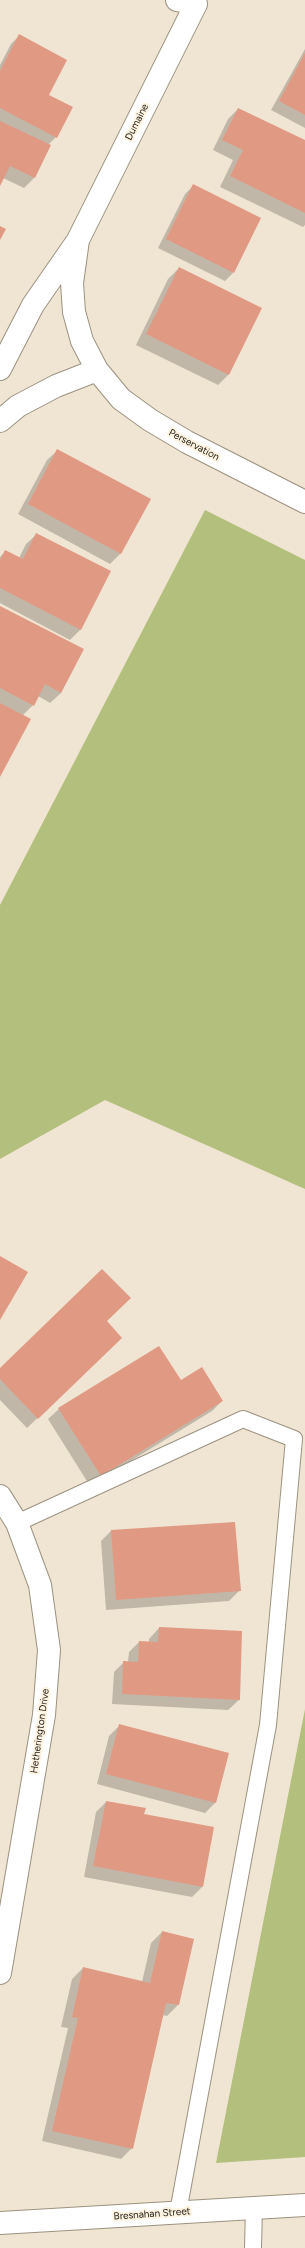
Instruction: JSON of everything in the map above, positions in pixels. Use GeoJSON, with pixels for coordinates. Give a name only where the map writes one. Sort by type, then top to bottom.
{"type":"FeatureCollection","features":[{"type":"Feature","properties":{"kind":"street","name":"Dumaine"},"geometry":{"type":"LineString","coordinates":[[0,370],[33,305],[78,240],[186,2]]}},
{"type":"Feature","properties":{"kind":"street","name":"Dumaine"},"geometry":{"type":"LineString","coordinates":[[78,240],[72,283],[74,312],[82,341],[96,370]]}},
{"type":"Feature","properties":{"kind":"street"},"geometry":{"type":"LineString","coordinates":[[0,421],[24,403],[56,386],[96,370]]}},
{"type":"Feature","properties":{"kind":"street","name":"Perservation"},"geometry":{"type":"LineString","coordinates":[[96,370],[121,399],[150,420],[187,442],[305,502]]}},
{"type":"Feature","properties":{"kind":"street","name":"Hetherington Drive"},"geometry":{"type":"LineString","coordinates":[[0,1496],[17,1523],[40,1585],[49,1650],[44,1715],[0,1973]]}},
{"type":"Feature","properties":{"kind":"street","name":"Bresnahan Street"},"geometry":{"type":"LineString","coordinates":[[0,2223],[305,2205]]}},
{"type":"Feature","properties":{"kind":"lane"},"geometry":{"type":"LineString","coordinates":[[17,1523],[243,1419],[294,1439],[268,1725],[178,2212]]}},
{"type":"Feature","properties":{"kind":"lane"},"geometry":{"type":"LineString","coordinates":[[253,2248],[254,2207]]}},
{"type":"Feature","properties":{"kind":"green space"},"geometry":{"type":"Polygon","coordinates":[[[205,510],[305,560],[305,1189],[105,1100],[0,1159],[0,905],[205,510]]]}},
{"type":"Feature","properties":{"kind":"green space"},"geometry":{"type":"Polygon","coordinates":[[[305,1709],[305,2157],[216,2163],[305,1709]]]}},
{"type":"Feature","properties":{"kind":"building"},"geometry":{"type":"Polygon","coordinates":[[[19,34],[67,60],[49,95],[73,107],[57,138],[0,108],[0,71],[19,34]]]}},
{"type":"Feature","properties":{"kind":"building"},"geometry":{"type":"Polygon","coordinates":[[[305,53],[305,115],[279,101],[305,53]]]}},
{"type":"Feature","properties":{"kind":"building"},"geometry":{"type":"Polygon","coordinates":[[[238,108],[305,140],[305,213],[230,176],[243,150],[222,140],[238,108]]]}},
{"type":"Feature","properties":{"kind":"building"},"geometry":{"type":"Polygon","coordinates":[[[0,121],[51,145],[35,178],[10,166],[0,186],[0,121]]]}},
{"type":"Feature","properties":{"kind":"building"},"geometry":{"type":"Polygon","coordinates":[[[193,184],[261,218],[234,273],[166,239],[193,184]]]}},
{"type":"Feature","properties":{"kind":"building"},"geometry":{"type":"Polygon","coordinates":[[[0,226],[6,229],[0,240],[0,226]]]}},
{"type":"Feature","properties":{"kind":"building"},"geometry":{"type":"Polygon","coordinates":[[[179,267],[262,308],[229,375],[146,334],[179,267]]]}},
{"type":"Feature","properties":{"kind":"building"},"geometry":{"type":"Polygon","coordinates":[[[57,449],[151,499],[121,554],[28,504],[57,449]]]}},
{"type":"Feature","properties":{"kind":"building"},"geometry":{"type":"Polygon","coordinates":[[[36,533],[111,571],[81,630],[0,588],[0,560],[5,550],[23,559],[36,533]]]}},
{"type":"Feature","properties":{"kind":"building"},"geometry":{"type":"Polygon","coordinates":[[[0,606],[84,649],[61,693],[45,684],[34,706],[0,688],[0,606]]]}},
{"type":"Feature","properties":{"kind":"building"},"geometry":{"type":"Polygon","coordinates":[[[0,703],[31,719],[0,777],[0,703]]]}},
{"type":"Feature","properties":{"kind":"building"},"geometry":{"type":"Polygon","coordinates":[[[0,1256],[28,1272],[0,1320],[0,1256]]]}},
{"type":"Feature","properties":{"kind":"building"},"geometry":{"type":"Polygon","coordinates":[[[102,1269],[131,1298],[107,1321],[122,1338],[38,1419],[0,1379],[0,1368],[102,1269]]]}},
{"type":"Feature","properties":{"kind":"building"},"geometry":{"type":"Polygon","coordinates":[[[159,1346],[181,1380],[202,1367],[223,1401],[101,1476],[58,1408],[159,1346]]]}},
{"type":"Feature","properties":{"kind":"building"},"geometry":{"type":"Polygon","coordinates":[[[235,1522],[241,1591],[116,1600],[111,1530],[235,1522]]]}},
{"type":"Feature","properties":{"kind":"building"},"geometry":{"type":"Polygon","coordinates":[[[159,1627],[242,1631],[240,1700],[122,1694],[123,1661],[138,1662],[139,1641],[158,1642],[159,1627]]]}},
{"type":"Feature","properties":{"kind":"building"},"geometry":{"type":"Polygon","coordinates":[[[119,1724],[229,1753],[216,1803],[106,1774],[119,1724]]]}},
{"type":"Feature","properties":{"kind":"building"},"geometry":{"type":"Polygon","coordinates":[[[106,1801],[146,1808],[144,1814],[214,1827],[203,1887],[93,1866],[106,1801]]]}},
{"type":"Feature","properties":{"kind":"building"},"geometry":{"type":"Polygon","coordinates":[[[162,1931],[194,1939],[179,2005],[166,2003],[133,2149],[52,2131],[78,2018],[72,2017],[83,1967],[150,1983],[162,1931]]]}}]}
